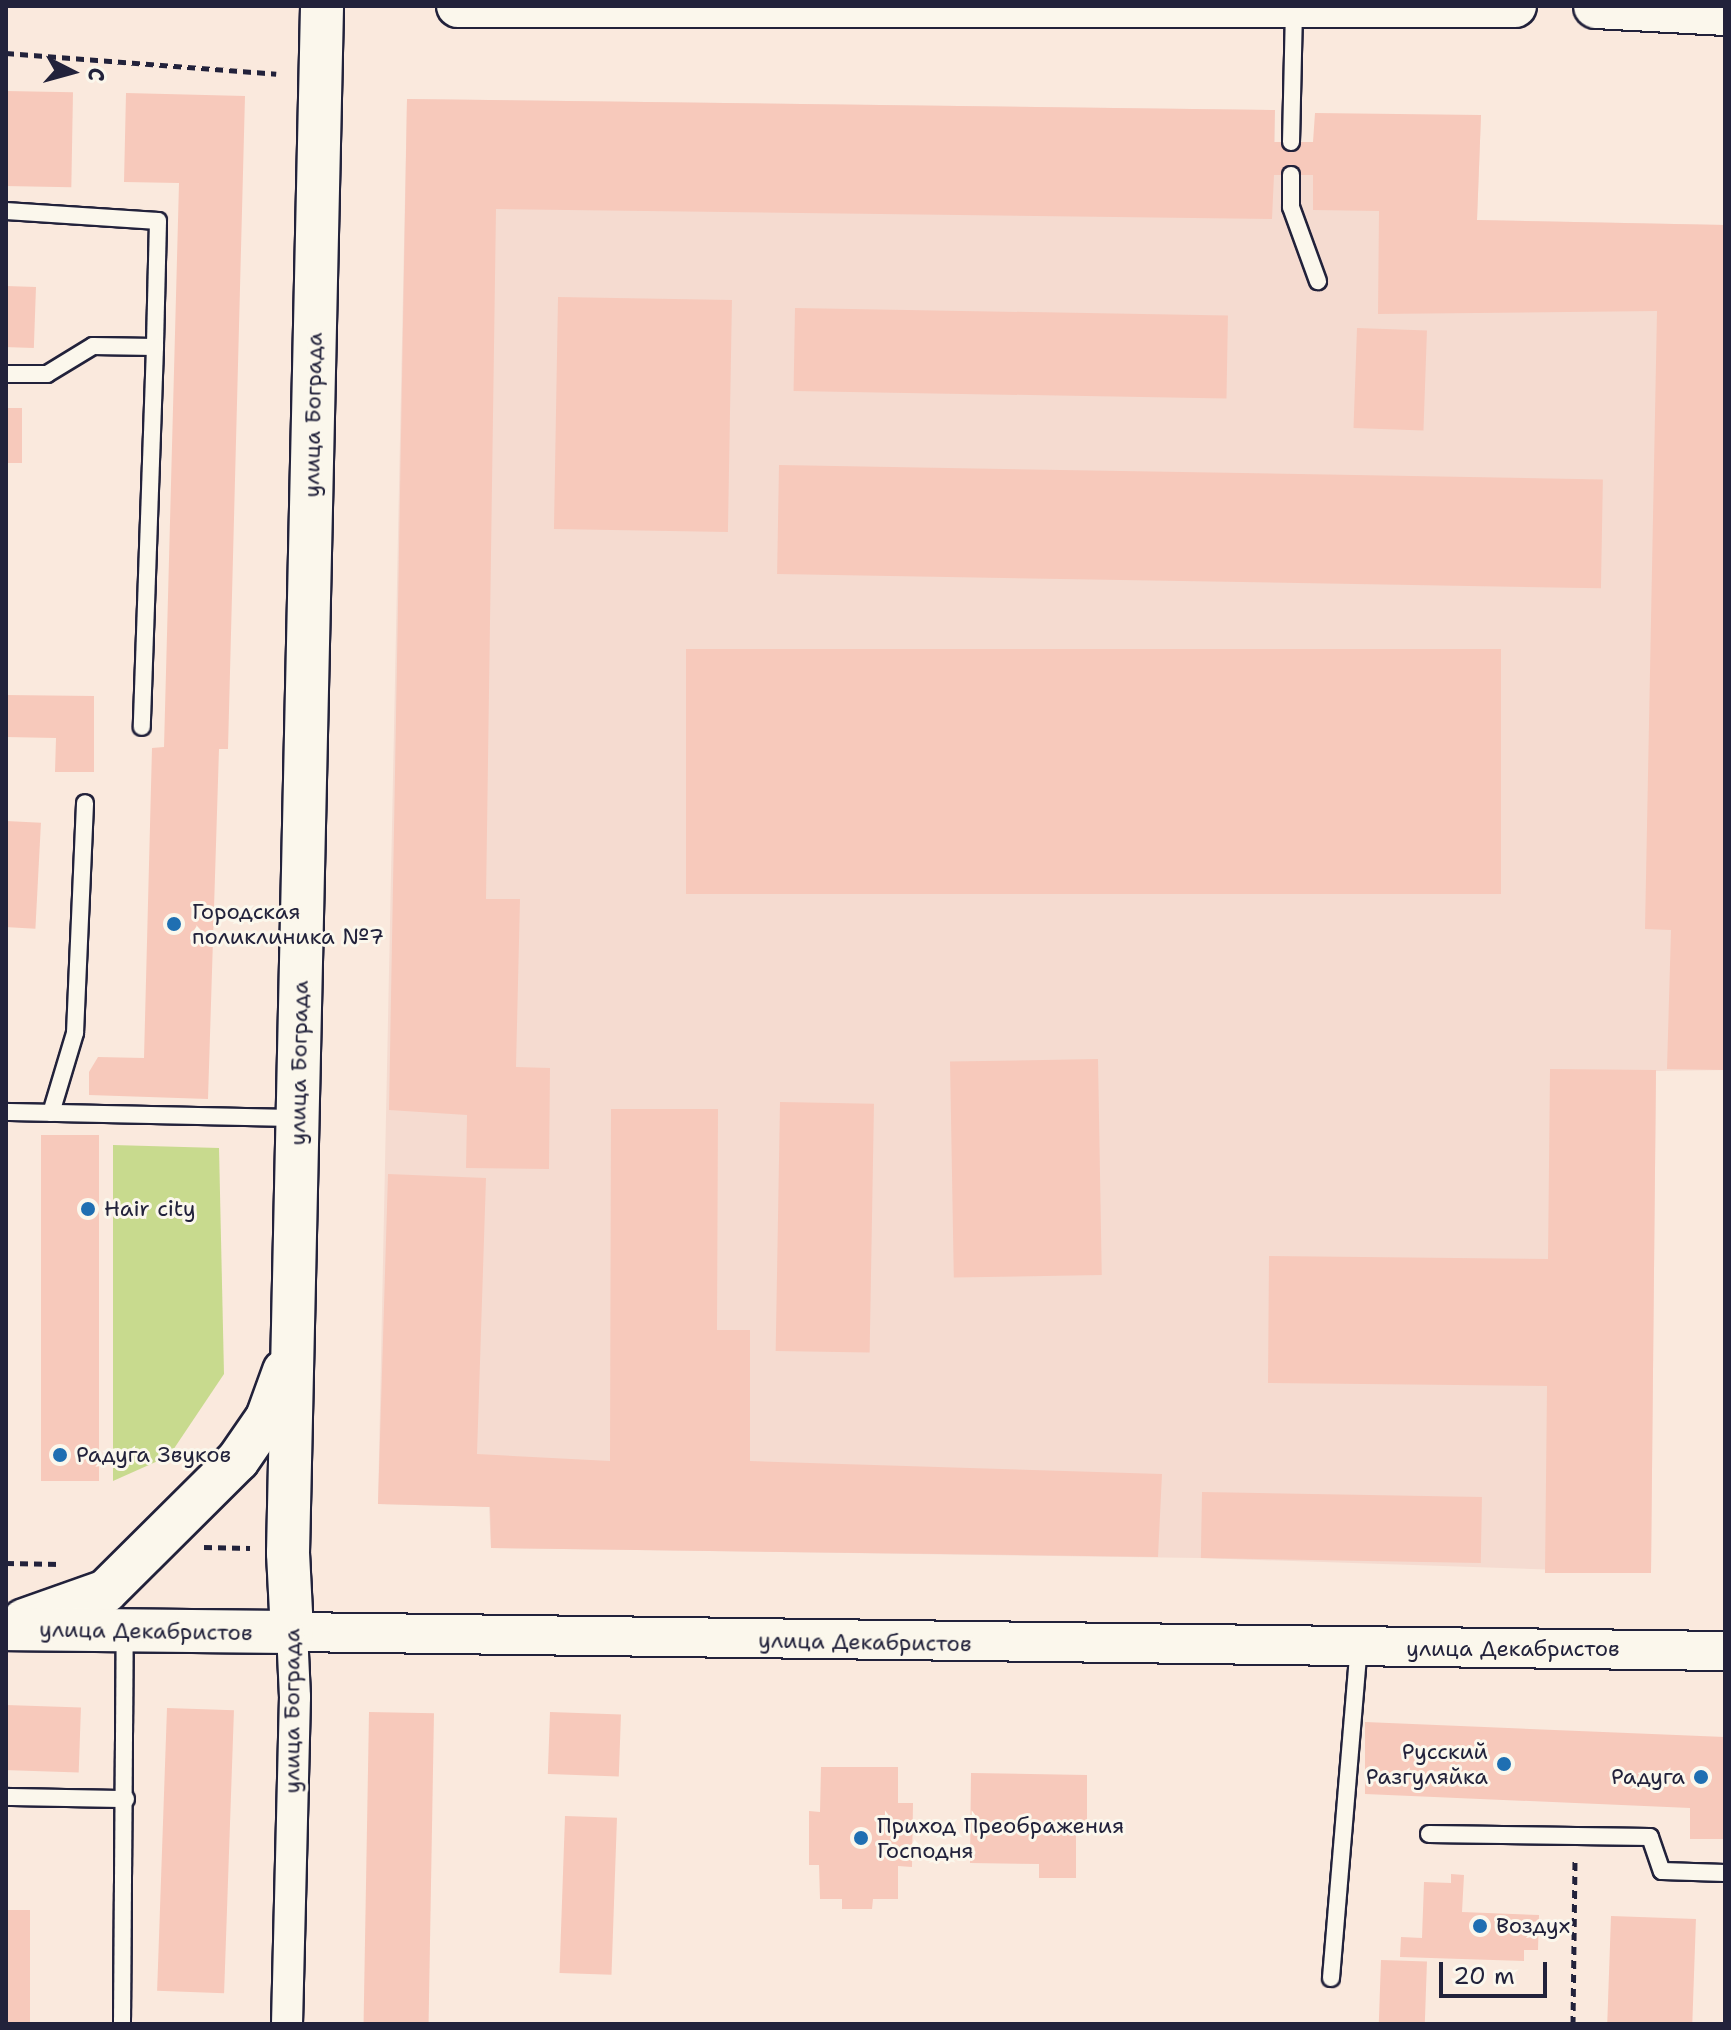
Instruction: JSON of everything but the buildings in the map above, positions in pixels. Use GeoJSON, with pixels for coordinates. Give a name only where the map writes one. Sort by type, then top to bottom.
{"type":"FeatureCollection","features":[{"type":"Feature","properties":{"kind":"main road","name":"улица Бограда"},"geometry":{"type":"LineString","coordinates":[[292,1632],[293,1348],[322,6]]}},
{"type":"Feature","properties":{"kind":"main road"},"geometry":{"type":"LineString","coordinates":[[458,6],[1515,6]]}},
{"type":"Feature","properties":{"kind":"main road"},"geometry":{"type":"LineString","coordinates":[[1596,6],[1725,13]]}},
{"type":"Feature","properties":{"kind":"main road"},"geometry":{"type":"LineString","coordinates":[[6,1628],[106,1591],[146,1553],[238,1460],[267,1418],[293,1348]]}},
{"type":"Feature","properties":{"kind":"main road","name":"улица Декабристов"},"geometry":{"type":"LineString","coordinates":[[6,1628],[292,1632]]}},
{"type":"Feature","properties":{"kind":"street","name":"улица Декабристов"},"geometry":{"type":"LineString","coordinates":[[292,1632],[1725,1651]]}},
{"type":"Feature","properties":{"kind":"street","name":"улица Бограда"},"geometry":{"type":"LineString","coordinates":[[287,2024],[295,1697],[292,1632]]}},
{"type":"Feature","properties":{"kind":"lane"},"geometry":{"type":"LineString","coordinates":[[1291,142],[1294,8]]}},
{"type":"Feature","properties":{"kind":"lane"},"geometry":{"type":"LineString","coordinates":[[1291,175],[1291,207],[1318,281]]}},
{"type":"Feature","properties":{"kind":"lane"},"geometry":{"type":"LineString","coordinates":[[6,211],[158,221],[142,727]]}},
{"type":"Feature","properties":{"kind":"lane"},"geometry":{"type":"LineString","coordinates":[[6,374],[47,374],[93,346],[155,347]]}},
{"type":"Feature","properties":{"kind":"lane"},"geometry":{"type":"LineString","coordinates":[[51,1113],[75,1033],[85,803]]}},
{"type":"Feature","properties":{"kind":"lane"},"geometry":{"type":"LineString","coordinates":[[6,1112],[298,1118]]}},
{"type":"Feature","properties":{"kind":"lane"},"geometry":{"type":"LineString","coordinates":[[122,2024],[125,1632]]}},
{"type":"Feature","properties":{"kind":"lane"},"geometry":{"type":"LineString","coordinates":[[1331,1978],[1359,1648]]}},
{"type":"Feature","properties":{"kind":"lane"},"geometry":{"type":"LineString","coordinates":[[6,1797],[126,1799]]}},
{"type":"Feature","properties":{"kind":"lane"},"geometry":{"type":"LineString","coordinates":[[1429,1834],[1650,1837],[1662,1871],[1725,1873]]}},
{"type":"Feature","properties":{"kind":"path"},"geometry":{"type":"LineString","coordinates":[[6,53],[276,74]]}},
{"type":"Feature","properties":{"kind":"path"},"geometry":{"type":"LineString","coordinates":[[188,1547],[251,1549]]}},
{"type":"Feature","properties":{"kind":"path"},"geometry":{"type":"LineString","coordinates":[[6,1563],[65,1564]]}},
{"type":"Feature","properties":{"kind":"path"},"geometry":{"type":"LineString","coordinates":[[1573,2024],[1575,1836]]}},
{"type":"Feature","properties":{"kind":"shaded area"},"geometry":{"type":"Polygon","coordinates":[[[407,99],[1275,110],[1275,142],[1313,142],[1481,115],[1477,220],[1725,225],[1725,1070],[1656,1071],[1651,1573],[1200,1558],[491,1548],[489,1507],[378,1504],[407,99]]]}},
{"type":"Feature","properties":{"kind":"green space"},"geometry":{"type":"Polygon","coordinates":[[[113,1145],[219,1148],[224,1374],[169,1456],[113,1481],[113,1145]]]}},
{"type":"Feature","properties":{"kind":"place","name":"Городская поликлиника №7"},"geometry":{"type":"Point","coordinates":[174,924]}},
{"type":"Feature","properties":{"kind":"place","name":"Hair city"},"geometry":{"type":"Point","coordinates":[88,1209]}},
{"type":"Feature","properties":{"kind":"place","name":"Радуга Звуков"},"geometry":{"type":"Point","coordinates":[60,1455]}},
{"type":"Feature","properties":{"kind":"place","name":"Русский Разгуляйка"},"geometry":{"type":"Point","coordinates":[1504,1764]}},
{"type":"Feature","properties":{"kind":"place","name":"Радуга"},"geometry":{"type":"Point","coordinates":[1701,1777]}},
{"type":"Feature","properties":{"kind":"place","name":"Приход Преображения Господня"},"geometry":{"type":"Point","coordinates":[861,1838]}},
{"type":"Feature","properties":{"kind":"place","name":"Воздух"},"geometry":{"type":"Point","coordinates":[1480,1926]}}]}
